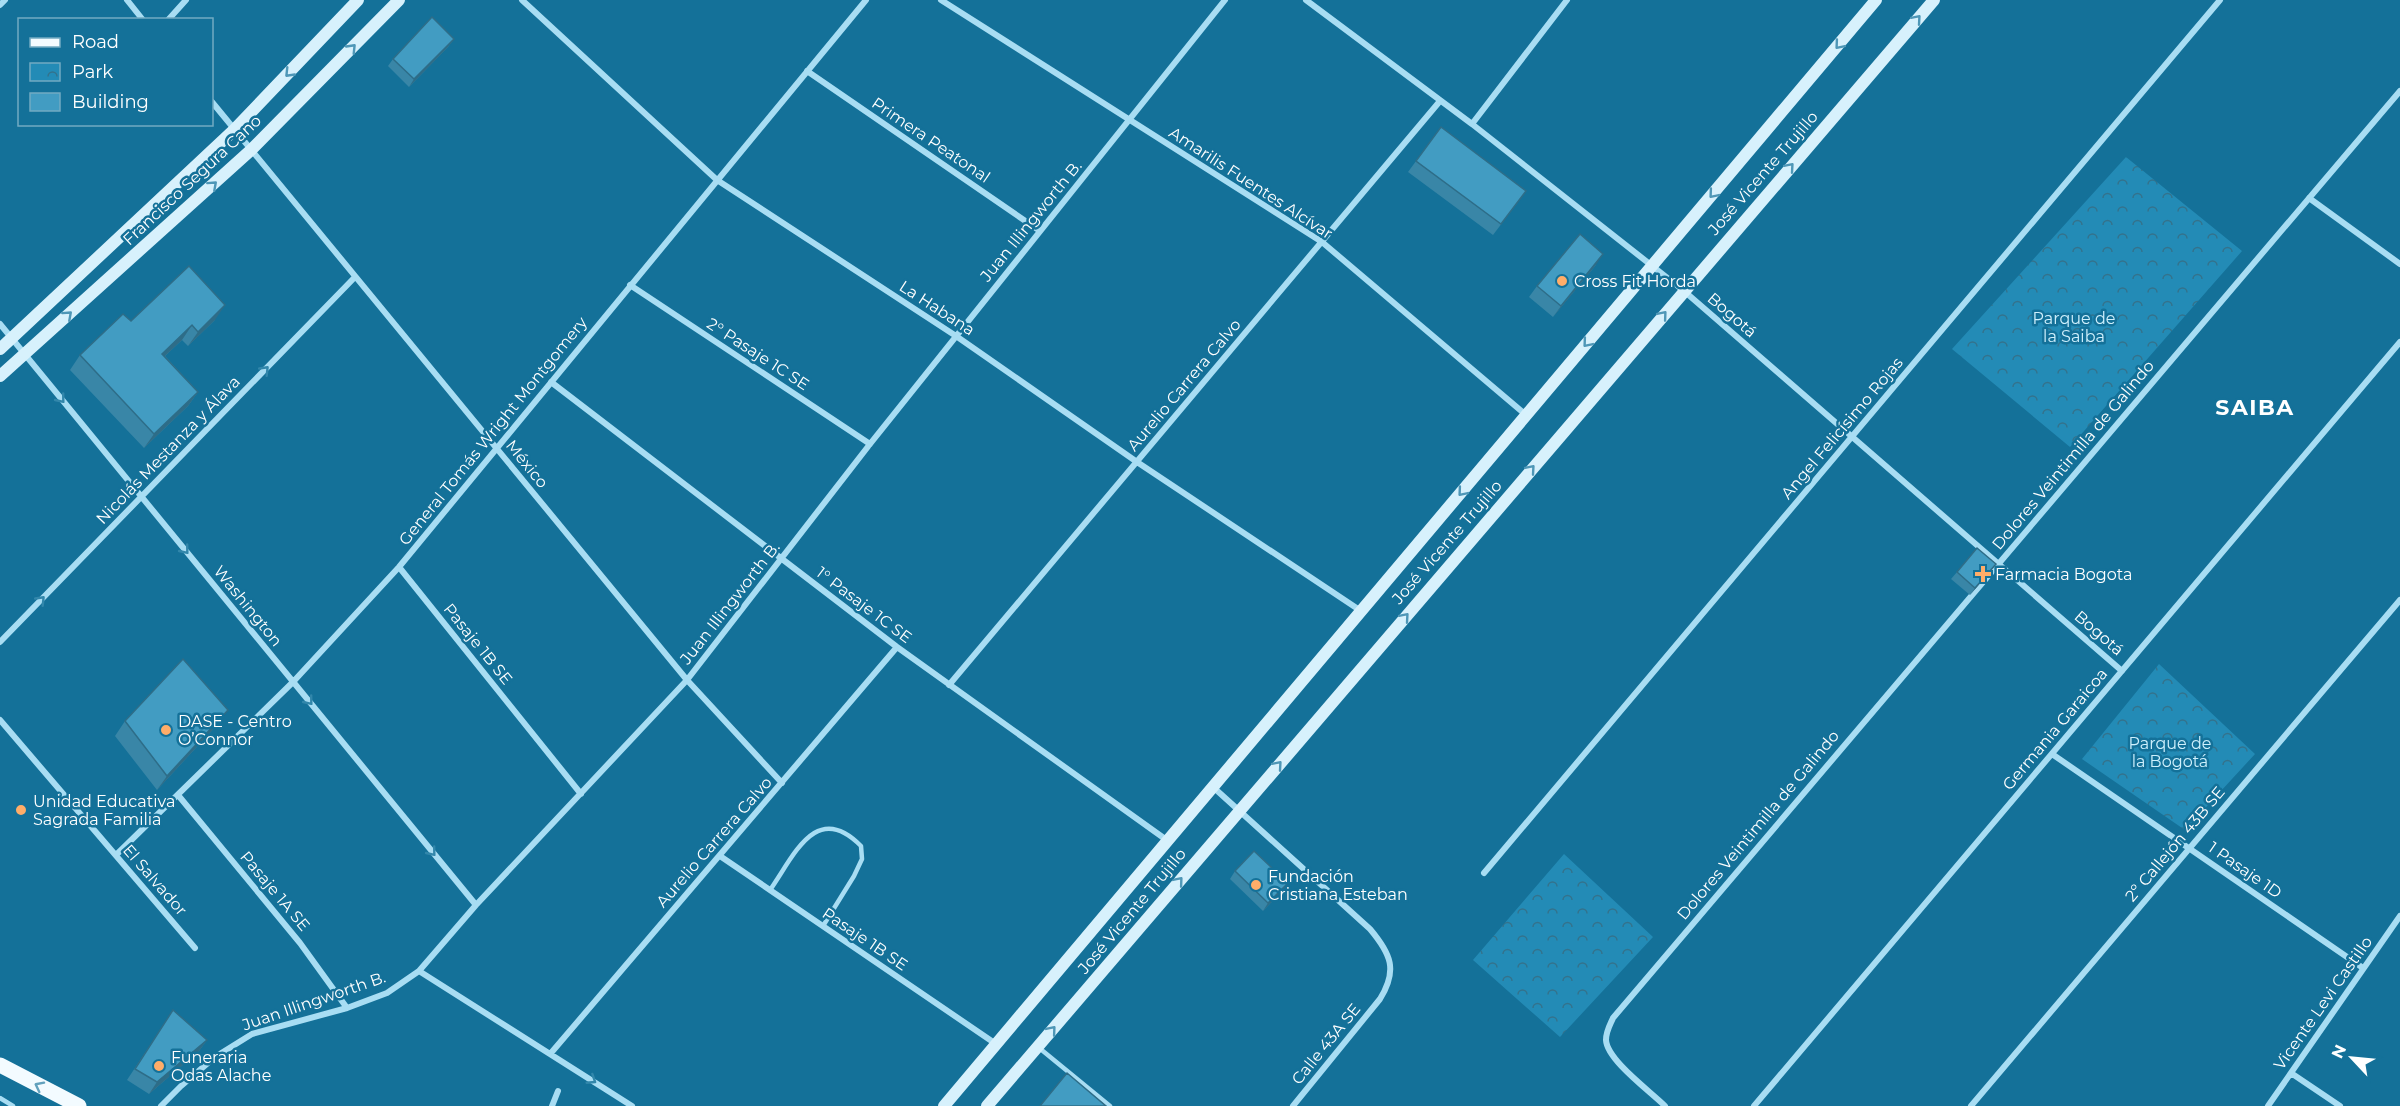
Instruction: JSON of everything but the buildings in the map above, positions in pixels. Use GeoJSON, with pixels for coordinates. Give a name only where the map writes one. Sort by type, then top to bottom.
{"type":"FeatureCollection","features":[{"type":"Feature","properties":{"kind":"main road","name":"Francisco Segura Cano"},"geometry":{"type":"LineString","coordinates":[[0,349],[234,130],[358,0]]}},
{"type":"Feature","properties":{"kind":"main road","name":"Francisco Segura Cano"},"geometry":{"type":"LineString","coordinates":[[0,376],[251,150],[399,0]]}},
{"type":"Feature","properties":{"kind":"main road","name":"José Vicente Trujillo"},"geometry":{"type":"LineString","coordinates":[[944,1106],[1876,0]]}},
{"type":"Feature","properties":{"kind":"main road","name":"José Vicente Trujillo"},"geometry":{"type":"LineString","coordinates":[[987,1106],[1934,0]]}},
{"type":"Feature","properties":{"kind":"main road"},"geometry":{"type":"LineString","coordinates":[[0,1065],[79,1106]]}},
{"type":"Feature","properties":{"kind":"street"},"geometry":{"type":"LineString","coordinates":[[0,5],[5,0]]}},
{"type":"Feature","properties":{"kind":"street"},"geometry":{"type":"LineString","coordinates":[[127,0],[141,18]]}},
{"type":"Feature","properties":{"kind":"street"},"geometry":{"type":"LineString","coordinates":[[170,18],[186,0]]}},
{"type":"Feature","properties":{"kind":"street","name":"La Habana"},"geometry":{"type":"LineString","coordinates":[[522,0],[717,180],[956,336],[1137,462],[1361,611]]}},
{"type":"Feature","properties":{"kind":"street","name":"General Tomás Wright Montgomery"},"geometry":{"type":"LineString","coordinates":[[116,855],[293,682],[399,567],[866,0]]}},
{"type":"Feature","properties":{"kind":"street","name":"Amarilis Fuentes Alcívar"},"geometry":{"type":"LineString","coordinates":[[941,0],[1322,242],[1526,416]]}},
{"type":"Feature","properties":{"kind":"street","name":"Juan Illingworth B."},"geometry":{"type":"LineString","coordinates":[[161,1106],[180,1086],[215,1057],[252,1034],[347,1008],[387,993],[403,984],[418,971],[476,905],[687,680],[870,444],[1225,0]]}},
{"type":"Feature","properties":{"kind":"street","name":"Bogotá"},"geometry":{"type":"LineString","coordinates":[[1306,0],[1472,124],[1684,291],[2122,671]]}},
{"type":"Feature","properties":{"kind":"street"},"geometry":{"type":"LineString","coordinates":[[1472,124],[1567,0]]}},
{"type":"Feature","properties":{"kind":"street","name":"Angel Felicísimo Rojas"},"geometry":{"type":"LineString","coordinates":[[1484,873],[2220,0]]}},
{"type":"Feature","properties":{"kind":"street","name":"Primera Peatonal"},"geometry":{"type":"LineString","coordinates":[[807,71],[1040,231]]}},
{"type":"Feature","properties":{"kind":"street","name":"Dolores Veintimilla de Galindo"},"geometry":{"type":"LineString","coordinates":[[1660,1104],[1611,1055],[1606,1042],[1607,1031],[1613,1018],[2400,91]]}},
{"type":"Feature","properties":{"kind":"street","name":"Aurelio Carrera Calvo"},"geometry":{"type":"LineString","coordinates":[[949,685],[1440,101]]}},
{"type":"Feature","properties":{"kind":"street","name":"México"},"geometry":{"type":"LineString","coordinates":[[213,103],[687,680],[783,783]]}},
{"type":"Feature","properties":{"kind":"street"},"geometry":{"type":"LineString","coordinates":[[2309,198],[2400,264]]}},
{"type":"Feature","properties":{"kind":"street","name":"Nicolás Mestanza y Álava"},"geometry":{"type":"LineString","coordinates":[[0,642],[355,277]]}},
{"type":"Feature","properties":{"kind":"street","name":"2° Pasaje 1C SE"},"geometry":{"type":"LineString","coordinates":[[630,285],[870,444]]}},
{"type":"Feature","properties":{"kind":"street","name":"Washington"},"geometry":{"type":"LineString","coordinates":[[0,324],[476,905]]}},
{"type":"Feature","properties":{"kind":"street","name":"Germania Garaicoa"},"geometry":{"type":"LineString","coordinates":[[1754,1106],[2400,342]]}},
{"type":"Feature","properties":{"kind":"street","name":"1° Pasaje 1C SE"},"geometry":{"type":"LineString","coordinates":[[550,382],[897,647],[1167,841]]}},
{"type":"Feature","properties":{"kind":"street","name":"Pasaje 1B SE"},"geometry":{"type":"LineString","coordinates":[[399,567],[581,794]]}},
{"type":"Feature","properties":{"kind":"street","name":"2º Callejón 43B SE"},"geometry":{"type":"LineString","coordinates":[[1971,1106],[2400,600]]}},
{"type":"Feature","properties":{"kind":"street","name":"Aurelio Carrera Calvo"},"geometry":{"type":"LineString","coordinates":[[551,1053],[897,647]]}},
{"type":"Feature","properties":{"kind":"street","name":"El Salvador"},"geometry":{"type":"LineString","coordinates":[[0,720],[195,948]]}},
{"type":"Feature","properties":{"kind":"street","name":"1 Pasaje 1D"},"geometry":{"type":"LineString","coordinates":[[2052,754],[2363,968]]}},
{"type":"Feature","properties":{"kind":"street","name":"Calle 43A SE"},"geometry":{"type":"LineString","coordinates":[[1213,787],[1370,929],[1382,943],[1389,957],[1391,972],[1388,986],[1380,999],[1293,1106]]}},
{"type":"Feature","properties":{"kind":"street","name":"Pasaje 1A SE"},"geometry":{"type":"LineString","coordinates":[[178,795],[300,943],[347,1008]]}},
{"type":"Feature","properties":{"kind":"street","name":"Pasaje 1B SE"},"geometry":{"type":"LineString","coordinates":[[720,856],[996,1044]]}},
{"type":"Feature","properties":{"kind":"street","name":"Vicente Levi Castillo"},"geometry":{"type":"LineString","coordinates":[[2268,1106],[2400,916]]}},
{"type":"Feature","properties":{"kind":"street"},"geometry":{"type":"LineString","coordinates":[[418,971],[633,1106]]}},
{"type":"Feature","properties":{"kind":"street"},"geometry":{"type":"LineString","coordinates":[[2291,1073],[2340,1106]]}},
{"type":"Feature","properties":{"kind":"street"},"geometry":{"type":"LineString","coordinates":[[552,1106],[558,1090]]}},
{"type":"Feature","properties":{"kind":"lane"},"geometry":{"type":"LineString","coordinates":[[770,890],[805,840],[816,831],[827,827],[841,830],[853,837],[861,846],[861,859],[823,926]]}},
{"type":"Feature","properties":{"kind":"lane"},"geometry":{"type":"LineString","coordinates":[[1038,1046],[1110,1106]]}},
{"type":"Feature","properties":{"kind":"lane"},"geometry":{"type":"LineString","coordinates":[[0,1098],[13,1106]]}},
{"type":"Feature","properties":{"kind":"green space","name":"Parque de la Saiba"},"geometry":{"type":"Polygon","coordinates":[[[2126,157],[2242,251],[2070,447],[1952,349],[2126,157]]]}},
{"type":"Feature","properties":{"kind":"green space","name":"Parque de la Bogotá"},"geometry":{"type":"Polygon","coordinates":[[[2159,664],[2255,754],[2185,830],[2082,759],[2159,664]]]}},
{"type":"Feature","properties":{"kind":"green space"},"geometry":{"type":"Polygon","coordinates":[[[1564,854],[1653,937],[1560,1037],[1473,960],[1564,854]]]}},
{"type":"Feature","properties":{"kind":"place","name":"Cross Fit Horda"},"geometry":{"type":"Point","coordinates":[1562,281]}},
{"type":"Feature","properties":{"kind":"place","name":"Farmacia Bogota"},"geometry":{"type":"Point","coordinates":[1983,574]}},
{"type":"Feature","properties":{"kind":"place","name":"DASE - Centro O’Connor"},"geometry":{"type":"Point","coordinates":[166,730]}},
{"type":"Feature","properties":{"kind":"place","name":"Unidad Educativa Sagrada Familia"},"geometry":{"type":"Point","coordinates":[21,810]}},
{"type":"Feature","properties":{"kind":"place","name":"Fundación Cristiana Esteban"},"geometry":{"type":"Point","coordinates":[1256,885]}},
{"type":"Feature","properties":{"kind":"place","name":"Funeraria Odas Alache"},"geometry":{"type":"Point","coordinates":[159,1066]}},
{"type":"Feature","properties":{"kind":"district","name":"SAIBA"},"geometry":{"type":"Point","coordinates":[2255,407]}}]}
